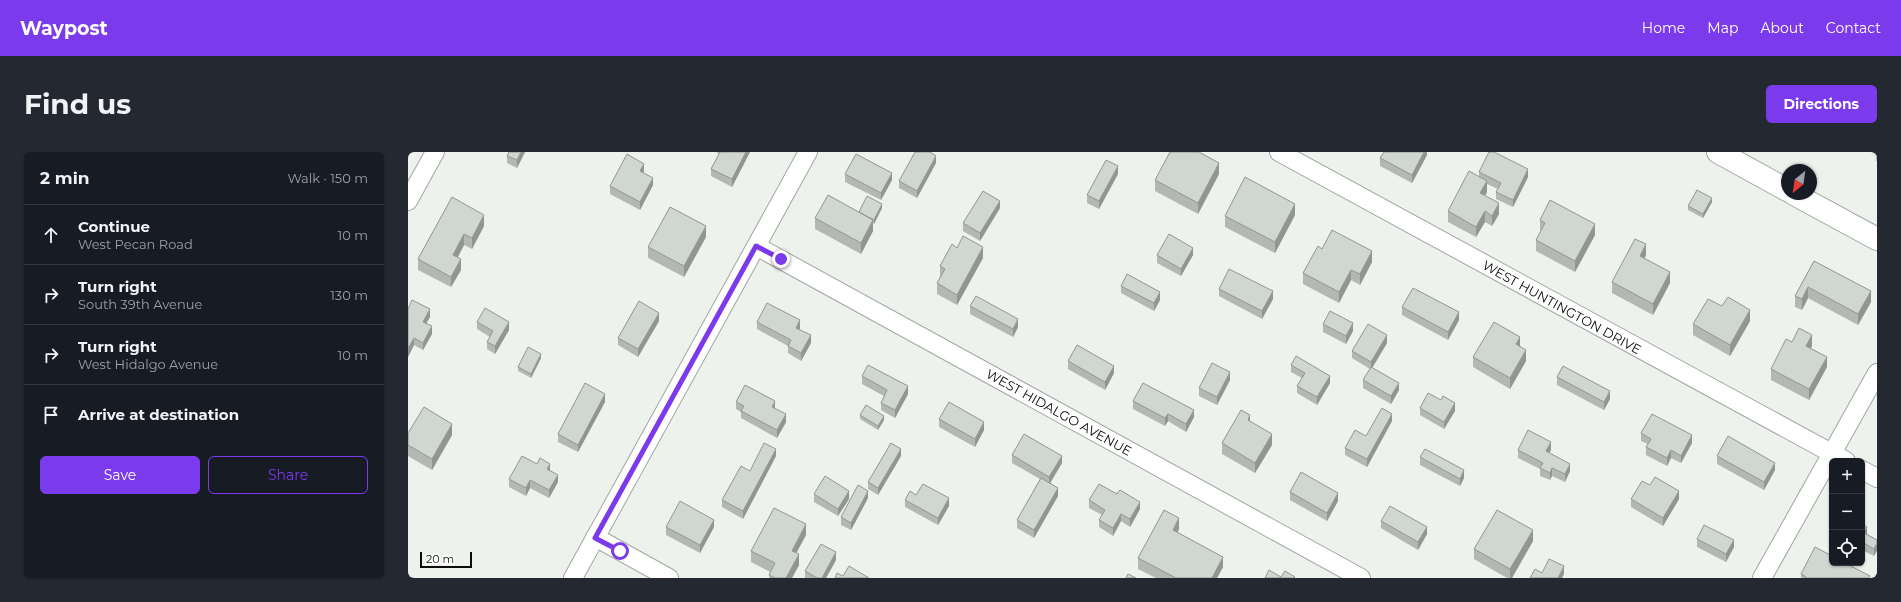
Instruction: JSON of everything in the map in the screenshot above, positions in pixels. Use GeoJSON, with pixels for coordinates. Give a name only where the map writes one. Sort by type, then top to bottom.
{"type":"FeatureCollection","features":[{"type":"Feature","properties":{"kind":"main road"},"geometry":{"type":"LineString","coordinates":[[1718,152],[1781,187]]}},
{"type":"Feature","properties":{"kind":"main road"},"geometry":{"type":"LineString","coordinates":[[1805,200],[1877,240]]}},
{"type":"Feature","properties":{"kind":"street"},"geometry":{"type":"LineString","coordinates":[[408,201],[435,152]]}},
{"type":"Feature","properties":{"kind":"street"},"geometry":{"type":"LineString","coordinates":[[573,578],[808,152]]}},
{"type":"Feature","properties":{"kind":"street","name":"WEST HUNTINGTON DRIVE"},"geometry":{"type":"LineString","coordinates":[[1279,152],[1839,457]]}},
{"type":"Feature","properties":{"kind":"street","name":"WEST HIDALGO AVENUE"},"geometry":{"type":"LineString","coordinates":[[756,246],[1361,578]]}},
{"type":"Feature","properties":{"kind":"street"},"geometry":{"type":"LineString","coordinates":[[1762,578],[1839,457],[1877,373]]}},
{"type":"Feature","properties":{"kind":"street"},"geometry":{"type":"LineString","coordinates":[[1865,472],[1877,478]]}},
{"type":"Feature","properties":{"kind":"street"},"geometry":{"type":"LineString","coordinates":[[595,538],[669,578]]}},
{"type":"Feature","properties":{"kind":"building"},"geometry":{"type":"Polygon","coordinates":[[[509,152],[521,152],[517,160],[507,156],[509,152]]]}},
{"type":"Feature","properties":{"kind":"building"},"geometry":{"type":"Polygon","coordinates":[[[720,152],[746,152],[732,179],[711,169],[720,152]]]}},
{"type":"Feature","properties":{"kind":"building"},"geometry":{"type":"Polygon","coordinates":[[[915,152],[930,152],[936,156],[917,191],[899,181],[915,152]]]}},
{"type":"Feature","properties":{"kind":"building"},"geometry":{"type":"Polygon","coordinates":[[[1170,152],[1199,152],[1219,163],[1198,203],[1155,180],[1170,152]]]}},
{"type":"Feature","properties":{"kind":"building"},"geometry":{"type":"Polygon","coordinates":[[[1384,152],[1424,152],[1412,175],[1380,158],[1384,152]]]}},
{"type":"Feature","properties":{"kind":"building"},"geometry":{"type":"Polygon","coordinates":[[[1489,152],[1494,152],[1528,169],[1513,200],[1496,192],[1501,183],[1479,172],[1489,152]]]}},
{"type":"Feature","properties":{"kind":"building"},"geometry":{"type":"Polygon","coordinates":[[[627,154],[644,164],[640,171],[653,178],[640,202],[610,186],[627,154]]]}},
{"type":"Feature","properties":{"kind":"building"},"geometry":{"type":"Polygon","coordinates":[[[856,154],[892,173],[881,193],[845,174],[856,154]]]}},
{"type":"Feature","properties":{"kind":"building"},"geometry":{"type":"Polygon","coordinates":[[[1106,160],[1118,166],[1099,201],[1087,195],[1106,160]]]}},
{"type":"Feature","properties":{"kind":"building"},"geometry":{"type":"Polygon","coordinates":[[[1469,171],[1487,181],[1480,193],[1499,203],[1492,216],[1485,211],[1476,227],[1448,211],[1469,171]]]}},
{"type":"Feature","properties":{"kind":"building"},"geometry":{"type":"Polygon","coordinates":[[[1245,177],[1295,204],[1275,242],[1225,216],[1245,177]]]}},
{"type":"Feature","properties":{"kind":"building"},"geometry":{"type":"Polygon","coordinates":[[[1697,190],[1712,198],[1703,214],[1688,206],[1697,190]]]}},
{"type":"Feature","properties":{"kind":"building"},"geometry":{"type":"Polygon","coordinates":[[[983,191],[1000,201],[980,233],[963,223],[983,191]]]}},
{"type":"Feature","properties":{"kind":"building"},"geometry":{"type":"Polygon","coordinates":[[[828,195],[873,220],[861,243],[815,218],[828,195]]]}},
{"type":"Feature","properties":{"kind":"building"},"geometry":{"type":"Polygon","coordinates":[[[867,196],[882,204],[874,220],[859,212],[867,196]]]}},
{"type":"Feature","properties":{"kind":"building"},"geometry":{"type":"Polygon","coordinates":[[[452,197],[484,215],[472,238],[464,234],[453,255],[461,259],[451,277],[418,259],[452,197]]]}},
{"type":"Feature","properties":{"kind":"building"},"geometry":{"type":"Polygon","coordinates":[[[1550,200],[1595,224],[1575,261],[1536,240],[1545,223],[1540,220],[1550,200]]]}},
{"type":"Feature","properties":{"kind":"building"},"geometry":{"type":"Polygon","coordinates":[[[670,207],[706,226],[684,266],[648,247],[670,207]]]}},
{"type":"Feature","properties":{"kind":"building"},"geometry":{"type":"Polygon","coordinates":[[[1332,230],[1372,251],[1360,274],[1351,270],[1339,292],[1303,273],[1318,246],[1322,249],[1332,230]]]}},
{"type":"Feature","properties":{"kind":"building"},"geometry":{"type":"Polygon","coordinates":[[[1169,234],[1193,248],[1181,269],[1157,255],[1169,234]]]}},
{"type":"Feature","properties":{"kind":"building"},"geometry":{"type":"Polygon","coordinates":[[[963,236],[983,247],[957,295],[937,283],[945,269],[940,266],[952,244],[957,248],[963,236]]]}},
{"type":"Feature","properties":{"kind":"building"},"geometry":{"type":"Polygon","coordinates":[[[1635,239],[1646,244],[1640,256],[1670,272],[1653,304],[1612,282],[1635,239]]]}},
{"type":"Feature","properties":{"kind":"building"},"geometry":{"type":"Polygon","coordinates":[[[1814,261],[1871,291],[1858,314],[1808,287],[1802,299],[1795,296],[1814,261]]]}},
{"type":"Feature","properties":{"kind":"building"},"geometry":{"type":"Polygon","coordinates":[[[1229,269],[1273,291],[1262,311],[1219,289],[1229,269]]]}},
{"type":"Feature","properties":{"kind":"building"},"geometry":{"type":"Polygon","coordinates":[[[1127,274],[1160,292],[1154,303],[1121,286],[1127,274]]]}},
{"type":"Feature","properties":{"kind":"building"},"geometry":{"type":"Polygon","coordinates":[[[1413,288],[1459,312],[1448,332],[1402,307],[1413,288]]]}},
{"type":"Feature","properties":{"kind":"building"},"geometry":{"type":"Polygon","coordinates":[[[976,296],[1018,319],[1013,329],[970,306],[976,296]]]}},
{"type":"Feature","properties":{"kind":"building"},"geometry":{"type":"Polygon","coordinates":[[[1728,297],[1750,310],[1730,345],[1693,324],[1708,299],[1722,306],[1728,297]]]}},
{"type":"Feature","properties":{"kind":"building"},"geometry":{"type":"Polygon","coordinates":[[[412,300],[430,309],[423,322],[432,326],[423,343],[414,338],[408,349],[408,309],[412,300]]]}},
{"type":"Feature","properties":{"kind":"building"},"geometry":{"type":"Polygon","coordinates":[[[639,301],[659,313],[638,349],[618,338],[639,301]]]}},
{"type":"Feature","properties":{"kind":"building"},"geometry":{"type":"Polygon","coordinates":[[[767,303],[800,320],[796,328],[811,335],[801,353],[788,346],[791,340],[757,322],[767,303]]]}},
{"type":"Feature","properties":{"kind":"building"},"geometry":{"type":"Polygon","coordinates":[[[485,308],[509,322],[495,346],[487,342],[493,331],[477,322],[485,308]]]}},
{"type":"Feature","properties":{"kind":"building"},"geometry":{"type":"Polygon","coordinates":[[[1330,311],[1353,323],[1346,336],[1323,324],[1330,311]]]}},
{"type":"Feature","properties":{"kind":"building"},"geometry":{"type":"Polygon","coordinates":[[[1494,322],[1520,337],[1516,344],[1526,350],[1510,378],[1473,357],[1494,322]]]}},
{"type":"Feature","properties":{"kind":"building"},"geometry":{"type":"Polygon","coordinates":[[[1368,324],[1387,335],[1371,362],[1352,351],[1368,324]]]}},
{"type":"Feature","properties":{"kind":"building"},"geometry":{"type":"Polygon","coordinates":[[[1799,328],[1812,335],[1806,346],[1827,357],[1809,389],[1771,369],[1786,339],[1792,342],[1799,328]]]}},
{"type":"Feature","properties":{"kind":"building"},"geometry":{"type":"Polygon","coordinates":[[[1077,345],[1114,366],[1105,382],[1068,361],[1077,345]]]}},
{"type":"Feature","properties":{"kind":"building"},"geometry":{"type":"Polygon","coordinates":[[[528,347],[541,354],[531,374],[518,367],[528,347]]]}},
{"type":"Feature","properties":{"kind":"building"},"geometry":{"type":"Polygon","coordinates":[[[1296,356],[1330,376],[1317,397],[1297,386],[1305,373],[1291,365],[1296,356]]]}},
{"type":"Feature","properties":{"kind":"building"},"geometry":{"type":"Polygon","coordinates":[[[1212,363],[1230,372],[1217,397],[1199,388],[1212,363]]]}},
{"type":"Feature","properties":{"kind":"building"},"geometry":{"type":"Polygon","coordinates":[[[868,365],[908,386],[895,410],[881,403],[887,390],[862,376],[868,365]]]}},
{"type":"Feature","properties":{"kind":"building"},"geometry":{"type":"Polygon","coordinates":[[[1563,366],[1610,391],[1604,402],[1557,377],[1563,366]]]}},
{"type":"Feature","properties":{"kind":"building"},"geometry":{"type":"Polygon","coordinates":[[[1371,367],[1399,383],[1391,396],[1363,380],[1371,367]]]}},
{"type":"Feature","properties":{"kind":"building"},"geometry":{"type":"Polygon","coordinates":[[[585,383],[605,394],[578,445],[558,434],[585,383]]]}},
{"type":"Feature","properties":{"kind":"building"},"geometry":{"type":"Polygon","coordinates":[[[1143,383],[1194,410],[1186,424],[1168,414],[1165,418],[1133,401],[1143,383]]]}},
{"type":"Feature","properties":{"kind":"building"},"geometry":{"type":"Polygon","coordinates":[[[745,385],[775,401],[772,407],[786,414],[777,430],[741,411],[744,406],[736,402],[745,385]]]}},
{"type":"Feature","properties":{"kind":"building"},"geometry":{"type":"Polygon","coordinates":[[[1428,393],[1441,400],[1443,396],[1455,403],[1444,422],[1420,408],[1428,393]]]}},
{"type":"Feature","properties":{"kind":"building"},"geometry":{"type":"Polygon","coordinates":[[[949,402],[984,422],[975,439],[939,419],[949,402]]]}},
{"type":"Feature","properties":{"kind":"building"},"geometry":{"type":"Polygon","coordinates":[[[866,405],[884,416],[878,426],[860,415],[866,405]]]}},
{"type":"Feature","properties":{"kind":"building"},"geometry":{"type":"Polygon","coordinates":[[[424,407],[452,424],[432,459],[408,445],[408,433],[424,407]]]}},
{"type":"Feature","properties":{"kind":"building"},"geometry":{"type":"Polygon","coordinates":[[[1382,408],[1392,414],[1367,459],[1345,448],[1355,430],[1366,436],[1382,408]]]}},
{"type":"Feature","properties":{"kind":"building"},"geometry":{"type":"Polygon","coordinates":[[[1241,410],[1250,415],[1248,420],[1272,434],[1255,463],[1222,443],[1241,410]]]}},
{"type":"Feature","properties":{"kind":"building"},"geometry":{"type":"Polygon","coordinates":[[[1652,414],[1692,435],[1681,456],[1671,450],[1667,458],[1646,447],[1651,439],[1641,433],[1652,414]]]}},
{"type":"Feature","properties":{"kind":"building"},"geometry":{"type":"Polygon","coordinates":[[[1528,430],[1551,442],[1546,451],[1570,464],[1565,474],[1552,468],[1550,473],[1540,468],[1543,463],[1518,450],[1528,430]]]}},
{"type":"Feature","properties":{"kind":"building"},"geometry":{"type":"Polygon","coordinates":[[[1024,434],[1062,456],[1049,477],[1012,455],[1024,434]]]}},
{"type":"Feature","properties":{"kind":"building"},"geometry":{"type":"Polygon","coordinates":[[[1728,436],[1775,463],[1764,482],[1717,456],[1728,436]]]}},
{"type":"Feature","properties":{"kind":"building"},"geometry":{"type":"Polygon","coordinates":[[[764,443],[776,449],[743,511],[722,500],[741,466],[750,471],[764,443]]]}},
{"type":"Feature","properties":{"kind":"building"},"geometry":{"type":"Polygon","coordinates":[[[891,443],[901,449],[878,488],[868,482],[891,443]]]}},
{"type":"Feature","properties":{"kind":"building"},"geometry":{"type":"Polygon","coordinates":[[[1425,449],[1464,470],[1460,479],[1420,457],[1425,449]]]}},
{"type":"Feature","properties":{"kind":"building"},"geometry":{"type":"Polygon","coordinates":[[[522,456],[537,464],[540,458],[550,464],[547,469],[558,475],[549,490],[530,480],[526,488],[509,479],[522,456]]]}},
{"type":"Feature","properties":{"kind":"building"},"geometry":{"type":"Polygon","coordinates":[[[1301,472],[1338,493],[1327,513],[1290,492],[1301,472]]]}},
{"type":"Feature","properties":{"kind":"building"},"geometry":{"type":"Polygon","coordinates":[[[825,476],[849,491],[838,509],[814,494],[825,476]]]}},
{"type":"Feature","properties":{"kind":"building"},"geometry":{"type":"Polygon","coordinates":[[[1655,477],[1679,491],[1663,518],[1631,499],[1642,481],[1650,485],[1655,477]]]}},
{"type":"Feature","properties":{"kind":"building"},"geometry":{"type":"Polygon","coordinates":[[[1041,478],[1058,488],[1034,530],[1017,520],[1041,478]]]}},
{"type":"Feature","properties":{"kind":"building"},"geometry":{"type":"Polygon","coordinates":[[[923,484],[949,498],[938,518],[905,500],[910,491],[916,495],[923,484]]]}},
{"type":"Feature","properties":{"kind":"building"},"geometry":{"type":"Polygon","coordinates":[[[1099,484],[1117,494],[1120,490],[1140,502],[1130,519],[1121,514],[1113,528],[1099,520],[1105,510],[1089,500],[1099,484]]]}},
{"type":"Feature","properties":{"kind":"building"},"geometry":{"type":"Polygon","coordinates":[[[858,485],[868,491],[851,523],[841,517],[858,485]]]}},
{"type":"Feature","properties":{"kind":"building"},"geometry":{"type":"Polygon","coordinates":[[[680,501],[714,520],[700,545],[666,527],[680,501]]]}},
{"type":"Feature","properties":{"kind":"building"},"geometry":{"type":"Polygon","coordinates":[[[1390,506],[1427,527],[1418,542],[1381,521],[1390,506]]]}},
{"type":"Feature","properties":{"kind":"building"},"geometry":{"type":"Polygon","coordinates":[[[774,508],[806,524],[792,551],[799,554],[786,578],[775,578],[769,575],[775,563],[751,551],[774,508]]]}},
{"type":"Feature","properties":{"kind":"building"},"geometry":{"type":"Polygon","coordinates":[[[1164,510],[1179,518],[1173,530],[1223,557],[1212,578],[1176,578],[1138,558],[1164,510]]]}},
{"type":"Feature","properties":{"kind":"building"},"geometry":{"type":"Polygon","coordinates":[[[1497,510],[1533,530],[1510,569],[1474,549],[1497,510]]]}},
{"type":"Feature","properties":{"kind":"building"},"geometry":{"type":"Polygon","coordinates":[[[1704,525],[1734,540],[1726,554],[1697,539],[1704,525]]]}},
{"type":"Feature","properties":{"kind":"building"},"geometry":{"type":"Polygon","coordinates":[[[1865,534],[1877,540],[1874,549],[1865,544],[1865,534]]]}},
{"type":"Feature","properties":{"kind":"building"},"geometry":{"type":"Polygon","coordinates":[[[821,544],[836,552],[822,578],[817,578],[805,571],[821,544]]]}},
{"type":"Feature","properties":{"kind":"building"},"geometry":{"type":"Polygon","coordinates":[[[1815,547],[1829,554],[1829,566],[1851,566],[1870,576],[1869,578],[1806,578],[1801,574],[1815,547]]]}},
{"type":"Feature","properties":{"kind":"building"},"geometry":{"type":"Polygon","coordinates":[[[1549,559],[1564,566],[1558,578],[1530,578],[1535,569],[1542,573],[1549,559]]]}},
{"type":"Feature","properties":{"kind":"building"},"geometry":{"type":"Polygon","coordinates":[[[849,566],[869,578],[835,578],[837,573],[843,576],[849,566]]]}},
{"type":"Feature","properties":{"kind":"building"},"geometry":{"type":"Polygon","coordinates":[[[1269,570],[1281,577],[1285,571],[1295,577],[1265,578],[1269,570]]]}},
{"type":"Feature","properties":{"kind":"building"},"geometry":{"type":"Polygon","coordinates":[[[1128,574],[1136,578],[1126,578],[1128,574]]]}},
{"type":"Feature","properties":{"kind":"route"},"geometry":{"type":"LineString","coordinates":[[620,551],[595,538],[756,246],[781,259]]}}]}
